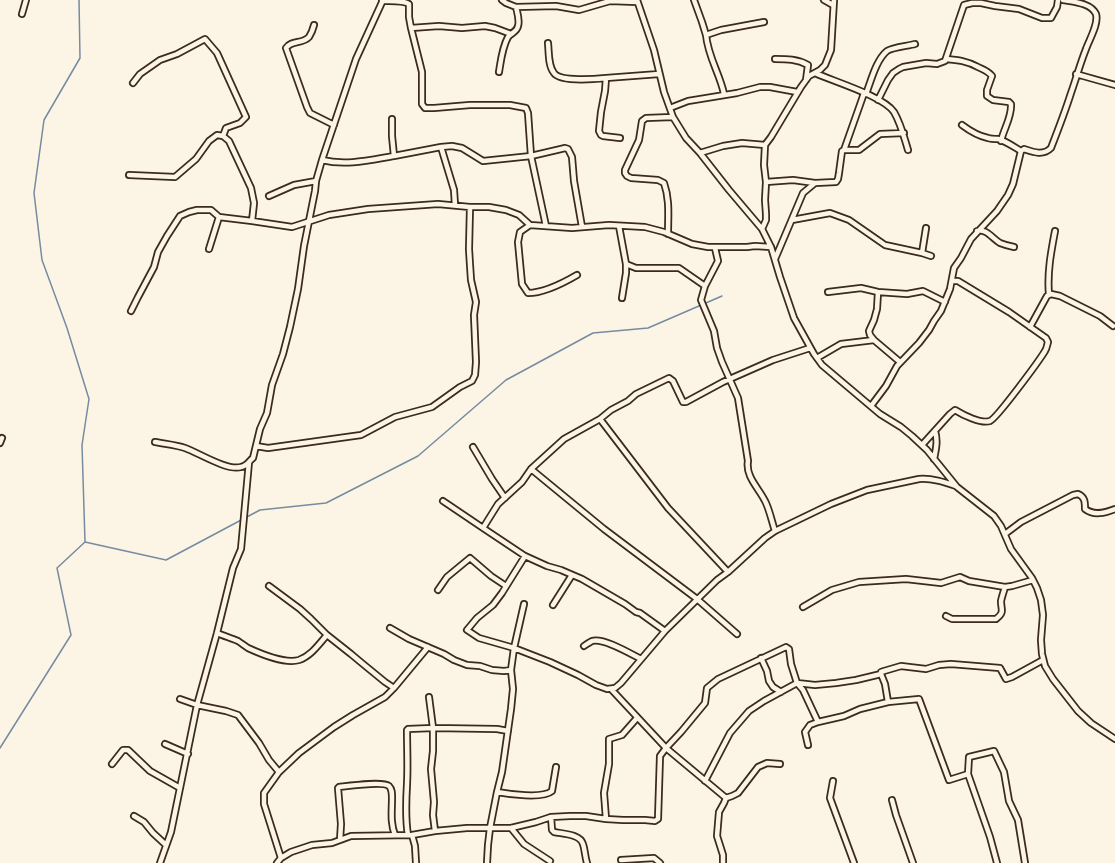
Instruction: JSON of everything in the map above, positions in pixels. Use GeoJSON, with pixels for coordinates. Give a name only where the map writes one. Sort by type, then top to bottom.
{"type":"FeatureCollection","features":[{"type":"Feature","properties":{"kind":"street"},"geometry":{"type":"LineString","coordinates":[[22,14],[26,0]]}},
{"type":"Feature","properties":{"kind":"street"},"geometry":{"type":"LineString","coordinates":[[502,0],[516,6],[556,6],[579,10],[610,1],[637,1],[654,50],[659,74],[673,117],[686,138],[762,229],[771,247],[794,318],[810,348],[822,365],[870,406],[901,427],[922,445],[957,487],[994,516],[1001,526],[1012,549],[1037,588],[1041,600],[1043,615],[1041,640],[1045,666],[1053,679],[1078,711],[1091,723],[1115,739]]}},
{"type":"Feature","properties":{"kind":"street"},"geometry":{"type":"LineString","coordinates":[[694,0],[702,22],[712,63],[724,94]]}},
{"type":"Feature","properties":{"kind":"street"},"geometry":{"type":"LineString","coordinates":[[762,229],[766,220],[766,182],[764,165],[765,145],[797,92],[806,80],[825,65],[831,50],[833,2],[824,0]]}},
{"type":"Feature","properties":{"kind":"street"},"geometry":{"type":"LineString","coordinates":[[878,100],[888,80],[893,73],[899,69],[926,63],[937,64],[945,61],[964,6],[972,3],[981,3],[1019,9],[1042,18],[1051,18],[1057,7],[1058,0]]}},
{"type":"Feature","properties":{"kind":"street"},"geometry":{"type":"LineString","coordinates":[[962,125],[979,136],[1001,141],[1021,151],[1024,149],[1043,153],[1047,152],[1051,148],[1072,92],[1076,74],[1097,22],[1096,15],[1093,10],[1084,4],[1064,0]]}},
{"type":"Feature","properties":{"kind":"street"},"geometry":{"type":"LineString","coordinates":[[154,442],[184,448],[217,463],[235,468],[246,465],[249,460],[253,458],[260,429],[267,413],[272,385],[283,354],[288,334],[298,289],[316,181],[356,59],[382,1],[406,1],[409,4],[411,28],[422,72],[422,104],[425,108],[470,105],[510,105],[526,108],[528,113],[531,156],[546,226]]}},
{"type":"Feature","properties":{"kind":"street"},"geometry":{"type":"LineString","coordinates":[[499,72],[501,56],[507,38],[516,31],[519,25],[516,6]]}},
{"type":"Feature","properties":{"kind":"street"},"geometry":{"type":"LineString","coordinates":[[706,36],[721,30],[764,22]]}},
{"type":"Feature","properties":{"kind":"street"},"geometry":{"type":"LineString","coordinates":[[314,25],[307,39],[288,45],[286,48],[310,113],[334,125]]}},
{"type":"Feature","properties":{"kind":"street"},"geometry":{"type":"LineString","coordinates":[[411,28],[439,26],[462,28],[484,26],[495,28],[511,34]]}},
{"type":"Feature","properties":{"kind":"street"},"geometry":{"type":"LineString","coordinates":[[133,83],[140,74],[160,60],[177,54],[205,39],[217,53],[246,117],[240,123],[226,128],[223,136]]}},
{"type":"Feature","properties":{"kind":"street"},"geometry":{"type":"LineString","coordinates":[[548,43],[551,65],[554,73],[559,77],[587,80],[659,74]]}},
{"type":"Feature","properties":{"kind":"street"},"geometry":{"type":"LineString","coordinates":[[766,182],[792,180],[815,183],[836,182],[839,173],[841,155],[862,99],[878,64],[888,51],[915,44]]}},
{"type":"Feature","properties":{"kind":"street"},"geometry":{"type":"LineString","coordinates":[[775,59],[793,59],[808,65],[806,80]]}},
{"type":"Feature","properties":{"kind":"street"},"geometry":{"type":"LineString","coordinates":[[946,59],[960,60],[971,63],[988,72],[992,76],[987,90],[987,96],[993,100],[1009,102],[1011,104],[1012,110],[1002,134],[1001,141]]}},
{"type":"Feature","properties":{"kind":"street"},"geometry":{"type":"LineString","coordinates":[[815,73],[865,93],[886,104],[893,111],[904,133],[908,150]]}},
{"type":"Feature","properties":{"kind":"street"},"geometry":{"type":"LineString","coordinates":[[1076,74],[1115,85]]}},
{"type":"Feature","properties":{"kind":"street"},"geometry":{"type":"LineString","coordinates":[[606,78],[600,131],[603,136],[620,138]]}},
{"type":"Feature","properties":{"kind":"street"},"geometry":{"type":"LineString","coordinates":[[670,108],[688,101],[770,86],[797,92]]}},
{"type":"Feature","properties":{"kind":"street"},"geometry":{"type":"LineString","coordinates":[[668,234],[669,205],[664,183],[658,180],[631,178],[627,176],[625,170],[639,140],[642,121],[646,118],[673,117]]}},
{"type":"Feature","properties":{"kind":"street"},"geometry":{"type":"LineString","coordinates":[[392,120],[394,156]]}},
{"type":"Feature","properties":{"kind":"street"},"geometry":{"type":"LineString","coordinates":[[844,150],[859,150],[880,134],[904,133]]}},
{"type":"Feature","properties":{"kind":"street"},"geometry":{"type":"LineString","coordinates":[[129,175],[175,177],[196,159],[209,141],[217,135],[223,136],[229,141],[251,188],[254,203],[252,220]]}},
{"type":"Feature","properties":{"kind":"street"},"geometry":{"type":"LineString","coordinates":[[700,153],[723,146],[742,143],[765,145]]}},
{"type":"Feature","properties":{"kind":"street"},"geometry":{"type":"LineString","coordinates":[[322,160],[333,163],[361,162],[452,146],[462,148],[483,160],[531,156],[565,148],[570,152],[572,157],[574,180],[582,228]]}},
{"type":"Feature","properties":{"kind":"street"},"geometry":{"type":"LineString","coordinates":[[441,147],[454,190],[455,205]]}},
{"type":"Feature","properties":{"kind":"street"},"geometry":{"type":"LineString","coordinates":[[870,406],[886,386],[900,362],[919,343],[941,311],[950,289],[950,282],[952,281],[954,268],[961,258],[970,239],[997,211],[1008,195],[1013,184],[1021,151]]}},
{"type":"Feature","properties":{"kind":"street"},"geometry":{"type":"LineString","coordinates":[[269,196],[294,185],[316,181]]}},
{"type":"Feature","properties":{"kind":"street"},"geometry":{"type":"LineString","coordinates":[[775,259],[803,194],[815,183]]}},
{"type":"Feature","properties":{"kind":"street"},"geometry":{"type":"LineString","coordinates":[[131,311],[154,267],[158,252],[180,216],[197,210],[211,210],[219,217],[252,220],[292,227],[329,215],[368,209],[421,204],[488,207],[516,213],[530,225],[582,228],[609,225],[645,227],[664,232],[692,244],[708,248],[755,246],[771,247]]}},
{"type":"Feature","properties":{"kind":"street"},"geometry":{"type":"LineString","coordinates":[[256,446],[268,448],[361,435],[395,417],[432,407],[460,387],[472,381],[475,376],[476,362],[474,311],[476,302],[471,280],[470,265],[470,207]]}},
{"type":"Feature","properties":{"kind":"street"},"geometry":{"type":"LineString","coordinates":[[792,220],[830,213],[849,220],[885,244],[931,256]]}},
{"type":"Feature","properties":{"kind":"street"},"geometry":{"type":"LineString","coordinates":[[209,249],[219,217]]}},
{"type":"Feature","properties":{"kind":"street"},"geometry":{"type":"LineString","coordinates":[[530,225],[520,232],[518,242],[522,284],[528,293],[552,287],[577,274]]}},
{"type":"Feature","properties":{"kind":"street"},"geometry":{"type":"LineString","coordinates":[[619,226],[626,264],[622,298]]}},
{"type":"Feature","properties":{"kind":"street"},"geometry":{"type":"LineString","coordinates":[[922,253],[926,228]]}},
{"type":"Feature","properties":{"kind":"street"},"geometry":{"type":"LineString","coordinates":[[977,232],[982,230],[1000,242],[1014,247]]}},
{"type":"Feature","properties":{"kind":"street"},"geometry":{"type":"LineString","coordinates":[[1030,327],[1047,296],[1049,295],[1048,282],[1050,256],[1056,231]]}},
{"type":"Feature","properties":{"kind":"street"},"geometry":{"type":"LineString","coordinates":[[755,246],[768,240]]}},
{"type":"Feature","properties":{"kind":"street"},"geometry":{"type":"LineString","coordinates":[[715,248],[718,261],[705,286],[701,300],[714,331],[717,348],[722,362],[738,398],[748,461],[748,474],[766,503],[774,531]]}},
{"type":"Feature","properties":{"kind":"street"},"geometry":{"type":"LineString","coordinates":[[626,264],[636,268],[680,268],[705,286]]}},
{"type":"Feature","properties":{"kind":"street"},"geometry":{"type":"LineString","coordinates":[[922,445],[955,410],[974,419],[986,421],[991,420],[1007,402],[1046,350],[1048,342],[1048,340],[1009,312],[956,280],[952,281]]}},
{"type":"Feature","properties":{"kind":"street"},"geometry":{"type":"LineString","coordinates":[[828,292],[861,288],[878,292],[907,294],[923,291],[945,302]]}},
{"type":"Feature","properties":{"kind":"street"},"geometry":{"type":"LineString","coordinates":[[878,292],[877,309],[869,331],[870,335],[900,362]]}},
{"type":"Feature","properties":{"kind":"street"},"geometry":{"type":"LineString","coordinates":[[1049,295],[1060,296],[1092,312],[1113,326]]}},
{"type":"Feature","properties":{"kind":"street"},"geometry":{"type":"LineString","coordinates":[[817,358],[841,344],[874,340]]}},
{"type":"Feature","properties":{"kind":"street"},"geometry":{"type":"LineString","coordinates":[[483,528],[498,504],[522,482],[531,469],[564,440],[600,419],[636,394],[669,378],[673,381],[683,402],[686,402],[730,379],[773,360],[810,348]]}},
{"type":"Feature","properties":{"kind":"street"},"geometry":{"type":"LineString","coordinates":[[600,419],[668,508],[728,572]]}},
{"type":"Feature","properties":{"kind":"street"},"geometry":{"type":"LineString","coordinates":[[934,459],[937,437],[935,431]]}},
{"type":"Feature","properties":{"kind":"street"},"geometry":{"type":"LineString","coordinates":[[473,447],[505,498]]}},
{"type":"Feature","properties":{"kind":"street"},"geometry":{"type":"LineString","coordinates":[[160,863],[171,832],[197,705],[234,568],[241,549],[249,460]]}},
{"type":"Feature","properties":{"kind":"street"},"geometry":{"type":"LineString","coordinates":[[531,469],[604,529],[697,600],[737,634]]}},
{"type":"Feature","properties":{"kind":"street"},"geometry":{"type":"LineString","coordinates":[[525,556],[493,605],[477,618],[467,630],[478,638],[514,648],[578,674],[596,685],[606,689],[611,689],[615,688],[621,683],[665,631],[717,580],[774,531],[831,504],[874,488],[926,478],[946,482],[957,487]]}},
{"type":"Feature","properties":{"kind":"street"},"geometry":{"type":"LineString","coordinates":[[1005,534],[1021,522],[1073,495],[1078,494],[1082,497],[1086,502],[1085,509],[1087,511],[1103,513],[1115,509]]}},
{"type":"Feature","properties":{"kind":"street"},"geometry":{"type":"LineString","coordinates":[[443,501],[525,556],[582,579],[640,613],[665,631]]}},
{"type":"Feature","properties":{"kind":"street"},"geometry":{"type":"LineString","coordinates":[[438,590],[447,576],[470,558],[491,576],[506,586]]}},
{"type":"Feature","properties":{"kind":"street"},"geometry":{"type":"LineString","coordinates":[[553,605],[572,575]]}},
{"type":"Feature","properties":{"kind":"street"},"geometry":{"type":"LineString","coordinates":[[803,607],[832,590],[859,582],[906,579],[941,583],[960,577],[969,581],[1005,587],[1033,580]]}},
{"type":"Feature","properties":{"kind":"street"},"geometry":{"type":"LineString","coordinates":[[269,586],[300,609],[327,635],[394,688]]}},
{"type":"Feature","properties":{"kind":"street"},"geometry":{"type":"LineString","coordinates":[[946,616],[952,619],[996,619],[1002,612],[1001,601],[1005,587]]}},
{"type":"Feature","properties":{"kind":"street"},"geometry":{"type":"LineString","coordinates":[[488,863],[490,828],[502,772],[508,731],[513,689],[511,670],[514,648],[524,604]]}},
{"type":"Feature","properties":{"kind":"street"},"geometry":{"type":"LineString","coordinates":[[390,628],[409,639],[466,665],[480,666],[492,670],[511,670]]}},
{"type":"Feature","properties":{"kind":"street"},"geometry":{"type":"LineString","coordinates":[[217,633],[237,641],[256,652],[278,659],[291,661],[303,658],[314,650],[327,635]]}},
{"type":"Feature","properties":{"kind":"street"},"geometry":{"type":"LineString","coordinates":[[584,646],[593,640],[601,641],[620,647],[641,659]]}},
{"type":"Feature","properties":{"kind":"street"},"geometry":{"type":"LineString","coordinates":[[281,858],[264,804],[264,794],[279,772],[299,753],[334,727],[353,714],[385,697],[428,647]]}},
{"type":"Feature","properties":{"kind":"street"},"geometry":{"type":"LineString","coordinates":[[277,863],[281,858],[291,852],[312,845],[332,843],[352,836],[410,835],[435,830],[472,828],[511,828],[551,817],[570,816],[655,821],[658,819],[660,756],[706,703],[707,688],[718,679],[786,647],[789,648],[791,664],[797,682],[803,690],[818,722]]}},
{"type":"Feature","properties":{"kind":"street"},"geometry":{"type":"LineString","coordinates":[[761,658],[770,681],[773,686],[781,692]]}},
{"type":"Feature","properties":{"kind":"street"},"geometry":{"type":"LineString","coordinates":[[705,780],[730,733],[749,711],[797,682],[815,684],[856,680],[881,674],[881,672],[901,666],[926,669],[939,665],[951,664],[1000,668],[1006,679],[1044,660]]}},
{"type":"Feature","properties":{"kind":"street"},"geometry":{"type":"LineString","coordinates":[[881,674],[885,684],[888,702]]}},
{"type":"Feature","properties":{"kind":"street"},"geometry":{"type":"LineString","coordinates":[[611,689],[666,748],[726,798]]}},
{"type":"Feature","properties":{"kind":"street"},"geometry":{"type":"LineString","coordinates":[[429,697],[433,728],[431,769],[435,830]]}},
{"type":"Feature","properties":{"kind":"street"},"geometry":{"type":"LineString","coordinates":[[180,699],[197,705],[238,715],[279,772]]}},
{"type":"Feature","properties":{"kind":"street"},"geometry":{"type":"LineString","coordinates":[[808,745],[805,732],[810,725],[844,716],[860,709],[888,702],[919,699],[948,780],[968,774]]}},
{"type":"Feature","properties":{"kind":"street"},"geometry":{"type":"LineString","coordinates":[[606,819],[604,793],[609,764],[609,739],[622,735],[637,718]]}},
{"type":"Feature","properties":{"kind":"street"},"geometry":{"type":"LineString","coordinates":[[416,863],[415,846],[406,823],[407,730],[433,728],[497,729],[508,731]]}},
{"type":"Feature","properties":{"kind":"street"},"geometry":{"type":"LineString","coordinates":[[165,744],[188,754]]}},
{"type":"Feature","properties":{"kind":"street"},"geometry":{"type":"LineString","coordinates":[[112,764],[123,750],[128,750],[150,771],[180,788]]}},
{"type":"Feature","properties":{"kind":"street"},"geometry":{"type":"LineString","coordinates":[[997,863],[990,837],[968,774],[969,757],[994,751],[1004,772],[1009,802],[1018,820],[1025,863]]}},
{"type":"Feature","properties":{"kind":"street"},"geometry":{"type":"LineString","coordinates":[[723,863],[723,855],[717,836],[718,812],[726,798],[738,793],[758,766],[767,763],[780,764]]}},
{"type":"Feature","properties":{"kind":"street"},"geometry":{"type":"LineString","coordinates":[[497,792],[509,794],[549,794],[552,791],[556,767]]}},
{"type":"Feature","properties":{"kind":"street"},"geometry":{"type":"LineString","coordinates":[[833,781],[830,798],[854,863]]}},
{"type":"Feature","properties":{"kind":"street"},"geometry":{"type":"LineString","coordinates":[[340,840],[341,824],[338,788],[340,786],[385,784],[389,786],[392,790],[391,812],[394,835]]}},
{"type":"Feature","properties":{"kind":"street"},"geometry":{"type":"LineString","coordinates":[[892,800],[913,863]]}},
{"type":"Feature","properties":{"kind":"street"},"geometry":{"type":"LineString","coordinates":[[134,816],[144,822],[166,845]]}},
{"type":"Feature","properties":{"kind":"street"},"geometry":{"type":"LineString","coordinates":[[551,817],[552,830],[554,832],[575,836],[581,840],[587,863]]}},
{"type":"Feature","properties":{"kind":"street"},"geometry":{"type":"LineString","coordinates":[[511,828],[524,844],[550,861]]}},
{"type":"Feature","properties":{"kind":"street"},"geometry":{"type":"LineString","coordinates":[[621,860],[654,858],[660,863]]}},
{"type":"Feature","properties":{"kind":"waterway"},"geometry":{"type":"LineString","coordinates":[[0,748],[71,635],[57,568],[85,542],[82,445],[89,399],[67,328],[42,260],[34,193],[44,120],[80,58],[79,0]]}},
{"type":"Feature","properties":{"kind":"waterway"},"geometry":{"type":"LineString","coordinates":[[85,542],[166,560],[260,510],[326,503],[418,456],[506,380],[593,333],[648,328],[722,296]]}}]}
